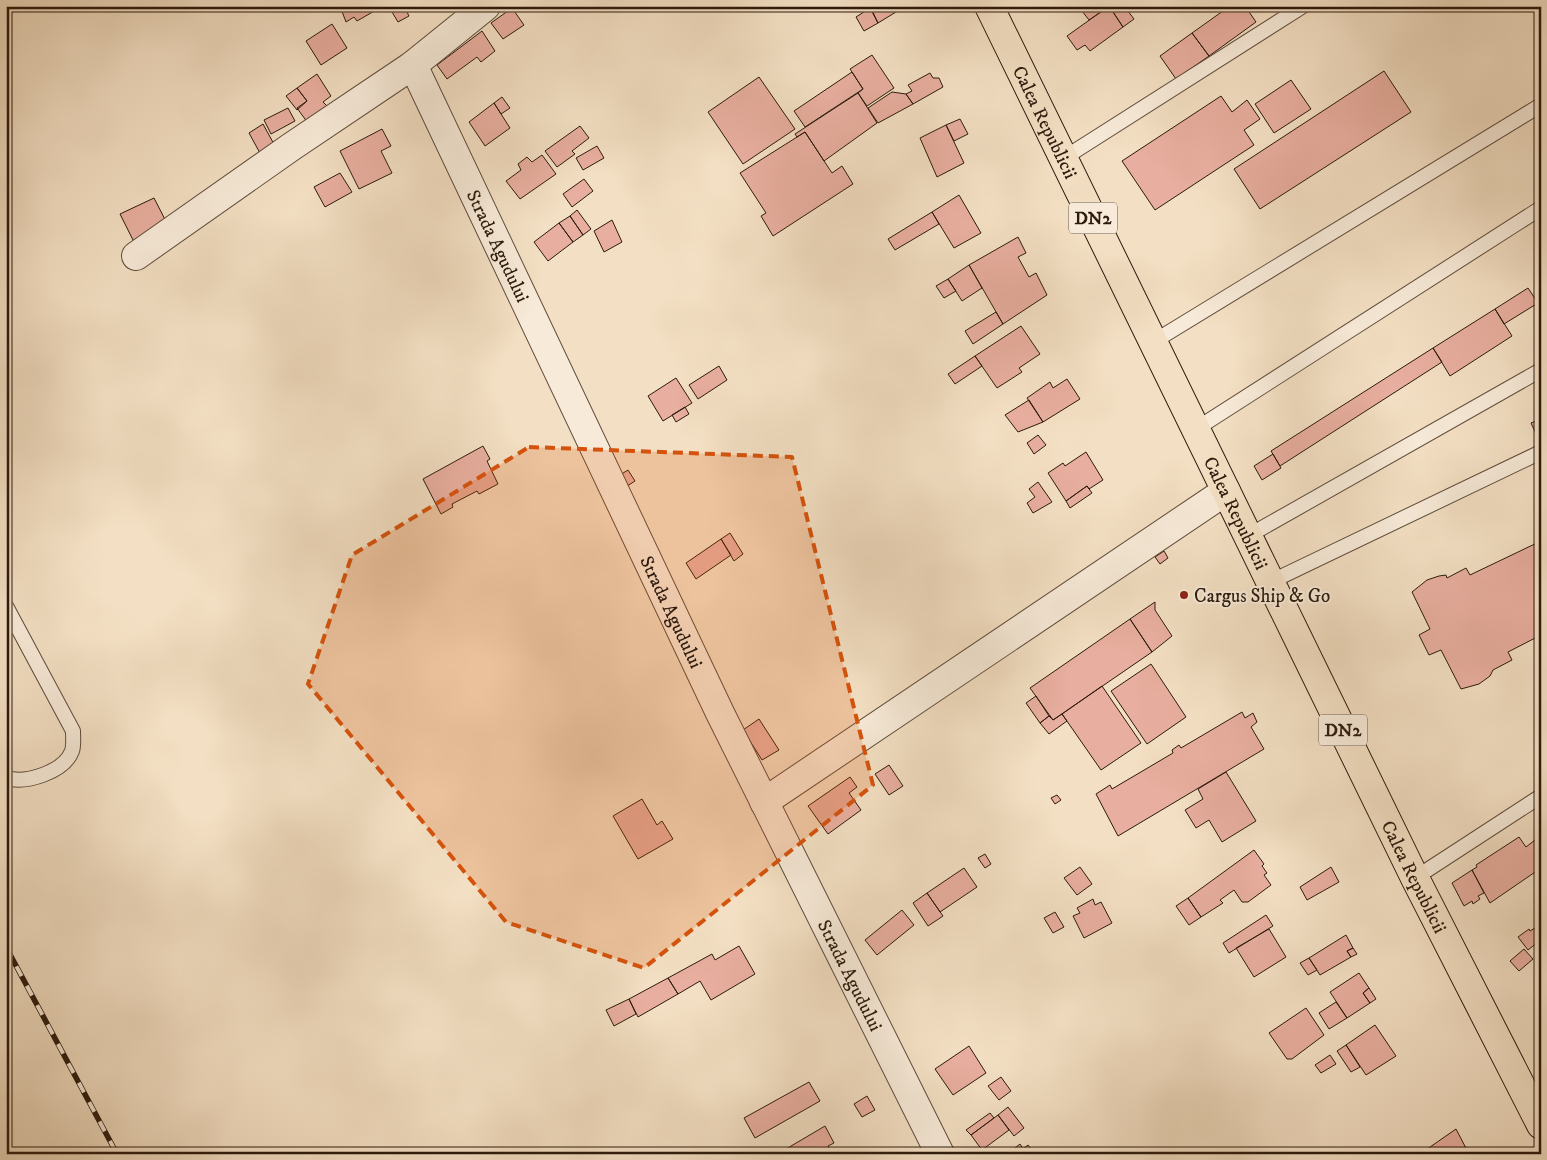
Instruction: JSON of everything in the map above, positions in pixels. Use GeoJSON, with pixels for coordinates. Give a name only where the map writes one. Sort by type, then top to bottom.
{"type":"FeatureCollection","features":[{"type":"Feature","properties":{"kind":"main road","name":"Calea Republicii"},"geometry":{"type":"LineString","coordinates":[[989,6],[1415,878],[1541,1125]]}},
{"type":"Feature","properties":{"kind":"street"},"geometry":{"type":"LineString","coordinates":[[136,256],[291,147],[413,65],[486,6]]}},
{"type":"Feature","properties":{"kind":"street","name":"Strada Agudului"},"geometry":{"type":"LineString","coordinates":[[413,65],[720,713],[940,1154]]}},
{"type":"Feature","properties":{"kind":"street"},"geometry":{"type":"LineString","coordinates":[[764,802],[1226,491]]}},
{"type":"Feature","properties":{"kind":"lane"},"geometry":{"type":"LineString","coordinates":[[1064,158],[1303,6]]}},
{"type":"Feature","properties":{"kind":"lane"},"geometry":{"type":"LineString","coordinates":[[1153,342],[1541,105]]}},
{"type":"Feature","properties":{"kind":"lane"},"geometry":{"type":"LineString","coordinates":[[1196,430],[1541,208]]}},
{"type":"Feature","properties":{"kind":"lane"},"geometry":{"type":"LineString","coordinates":[[1248,536],[1541,370]]}},
{"type":"Feature","properties":{"kind":"lane"},"geometry":{"type":"LineString","coordinates":[[1270,582],[1541,452]]}},
{"type":"Feature","properties":{"kind":"lane"},"geometry":{"type":"LineString","coordinates":[[6,606],[73,731],[72,750],[65,762],[50,772],[31,778],[6,778]]}},
{"type":"Feature","properties":{"kind":"lane"},"geometry":{"type":"LineString","coordinates":[[1415,878],[1541,796]]}},
{"type":"Feature","properties":{"kind":"highlighted area"},"geometry":{"type":"Polygon","coordinates":[[[529,447],[792,457],[873,785],[644,968],[506,922],[308,684],[352,555],[529,447]]]}},
{"type":"Feature","properties":{"kind":"building"},"geometry":{"type":"Polygon","coordinates":[[[340,6],[383,6],[357,21],[354,17],[346,22],[340,6]]]}},
{"type":"Feature","properties":{"kind":"building"},"geometry":{"type":"Polygon","coordinates":[[[404,6],[409,16],[398,22],[392,12],[404,6]]]}},
{"type":"Feature","properties":{"kind":"building"},"geometry":{"type":"Polygon","coordinates":[[[870,6],[893,6],[896,12],[878,23],[870,6]]]}},
{"type":"Feature","properties":{"kind":"building"},"geometry":{"type":"Polygon","coordinates":[[[893,6],[904,6],[896,12],[893,6]]]}},
{"type":"Feature","properties":{"kind":"building"},"geometry":{"type":"Polygon","coordinates":[[[1088,6],[1110,6],[1089,20],[1082,11],[1088,6]]]}},
{"type":"Feature","properties":{"kind":"building"},"geometry":{"type":"Polygon","coordinates":[[[1109,6],[1123,27],[1090,51],[1085,45],[1077,50],[1067,36],[1109,6]]]}},
{"type":"Feature","properties":{"kind":"building"},"geometry":{"type":"Polygon","coordinates":[[[1124,6],[1134,19],[1123,27],[1113,12],[1124,6]]]}},
{"type":"Feature","properties":{"kind":"building"},"geometry":{"type":"Polygon","coordinates":[[[1230,6],[1245,6],[1256,22],[1209,56],[1192,33],[1230,6]]]}},
{"type":"Feature","properties":{"kind":"building"},"geometry":{"type":"Polygon","coordinates":[[[512,8],[524,25],[503,39],[491,23],[512,8]]]}},
{"type":"Feature","properties":{"kind":"building"},"geometry":{"type":"Polygon","coordinates":[[[870,8],[878,23],[864,31],[856,17],[870,8]]]}},
{"type":"Feature","properties":{"kind":"building"},"geometry":{"type":"Polygon","coordinates":[[[332,24],[347,48],[321,65],[306,41],[332,24]]]}},
{"type":"Feature","properties":{"kind":"building"},"geometry":{"type":"Polygon","coordinates":[[[482,31],[495,51],[481,62],[477,57],[447,79],[437,65],[482,31]]]}},
{"type":"Feature","properties":{"kind":"building"},"geometry":{"type":"Polygon","coordinates":[[[1192,33],[1209,56],[1176,79],[1160,56],[1192,33]]]}},
{"type":"Feature","properties":{"kind":"building"},"geometry":{"type":"Polygon","coordinates":[[[872,55],[894,88],[867,106],[858,93],[863,89],[850,69],[872,55]]]}},
{"type":"Feature","properties":{"kind":"building"},"geometry":{"type":"Polygon","coordinates":[[[1384,71],[1411,112],[1260,209],[1234,169],[1384,71]]]}},
{"type":"Feature","properties":{"kind":"building"},"geometry":{"type":"Polygon","coordinates":[[[852,72],[863,89],[805,127],[794,111],[852,72]]]}},
{"type":"Feature","properties":{"kind":"building"},"geometry":{"type":"Polygon","coordinates":[[[930,73],[933,78],[939,78],[943,87],[913,104],[906,94],[912,91],[908,85],[930,73]]]}},
{"type":"Feature","properties":{"kind":"building"},"geometry":{"type":"Polygon","coordinates":[[[317,74],[331,96],[323,102],[327,106],[316,114],[310,126],[297,108],[307,101],[297,88],[317,74]]]}},
{"type":"Feature","properties":{"kind":"building"},"geometry":{"type":"Polygon","coordinates":[[[759,77],[795,129],[743,164],[708,112],[759,77]]]}},
{"type":"Feature","properties":{"kind":"building"},"geometry":{"type":"Polygon","coordinates":[[[1291,80],[1311,109],[1274,133],[1255,104],[1291,80]]]}},
{"type":"Feature","properties":{"kind":"building"},"geometry":{"type":"Polygon","coordinates":[[[297,88],[307,101],[297,110],[286,96],[297,88]]]}},
{"type":"Feature","properties":{"kind":"building"},"geometry":{"type":"Polygon","coordinates":[[[892,92],[906,94],[913,104],[878,123],[868,108],[892,92]]]}},
{"type":"Feature","properties":{"kind":"building"},"geometry":{"type":"Polygon","coordinates":[[[858,93],[877,123],[824,161],[805,132],[797,137],[795,134],[858,93]]]}},
{"type":"Feature","properties":{"kind":"building"},"geometry":{"type":"Polygon","coordinates":[[[1221,96],[1232,112],[1247,100],[1260,119],[1244,130],[1254,145],[1155,210],[1122,161],[1221,96]]]}},
{"type":"Feature","properties":{"kind":"building"},"geometry":{"type":"Polygon","coordinates":[[[502,97],[510,108],[501,114],[494,103],[502,97]]]}},
{"type":"Feature","properties":{"kind":"building"},"geometry":{"type":"Polygon","coordinates":[[[494,103],[510,128],[485,146],[469,122],[494,103]]]}},
{"type":"Feature","properties":{"kind":"building"},"geometry":{"type":"Polygon","coordinates":[[[288,108],[295,121],[271,134],[264,120],[288,108]]]}},
{"type":"Feature","properties":{"kind":"building"},"geometry":{"type":"Polygon","coordinates":[[[960,119],[968,134],[954,141],[946,125],[960,119]]]}},
{"type":"Feature","properties":{"kind":"building"},"geometry":{"type":"Polygon","coordinates":[[[263,124],[281,157],[267,166],[249,133],[263,124]]]}},
{"type":"Feature","properties":{"kind":"building"},"geometry":{"type":"Polygon","coordinates":[[[946,125],[964,163],[937,177],[920,138],[946,125]]]}},
{"type":"Feature","properties":{"kind":"building"},"geometry":{"type":"Polygon","coordinates":[[[580,126],[589,138],[572,151],[575,154],[557,167],[545,151],[580,126]]]}},
{"type":"Feature","properties":{"kind":"building"},"geometry":{"type":"Polygon","coordinates":[[[382,129],[391,146],[381,151],[392,173],[359,189],[340,151],[382,129]]]}},
{"type":"Feature","properties":{"kind":"building"},"geometry":{"type":"Polygon","coordinates":[[[805,132],[832,173],[842,166],[853,184],[773,236],[761,216],[766,213],[740,173],[805,132]]]}},
{"type":"Feature","properties":{"kind":"building"},"geometry":{"type":"Polygon","coordinates":[[[597,146],[604,158],[583,170],[576,158],[597,146]]]}},
{"type":"Feature","properties":{"kind":"building"},"geometry":{"type":"Polygon","coordinates":[[[542,155],[556,174],[520,199],[506,181],[521,170],[518,164],[527,157],[532,162],[542,155]]]}},
{"type":"Feature","properties":{"kind":"building"},"geometry":{"type":"Polygon","coordinates":[[[340,173],[352,192],[325,207],[314,187],[340,173]]]}},
{"type":"Feature","properties":{"kind":"building"},"geometry":{"type":"Polygon","coordinates":[[[584,179],[593,191],[572,207],[563,194],[584,179]]]}},
{"type":"Feature","properties":{"kind":"building"},"geometry":{"type":"Polygon","coordinates":[[[959,195],[981,233],[954,248],[932,212],[959,195]]]}},
{"type":"Feature","properties":{"kind":"building"},"geometry":{"type":"Polygon","coordinates":[[[154,198],[173,235],[139,252],[120,214],[154,198]]]}},
{"type":"Feature","properties":{"kind":"building"},"geometry":{"type":"Polygon","coordinates":[[[577,210],[591,229],[583,235],[570,216],[577,210]]]}},
{"type":"Feature","properties":{"kind":"building"},"geometry":{"type":"Polygon","coordinates":[[[932,212],[939,224],[895,250],[888,239],[932,212]]]}},
{"type":"Feature","properties":{"kind":"building"},"geometry":{"type":"Polygon","coordinates":[[[570,216],[583,235],[573,242],[559,223],[570,216]]]}},
{"type":"Feature","properties":{"kind":"building"},"geometry":{"type":"Polygon","coordinates":[[[612,220],[622,242],[604,252],[594,231],[612,220]]]}},
{"type":"Feature","properties":{"kind":"building"},"geometry":{"type":"Polygon","coordinates":[[[559,223],[573,242],[548,261],[534,242],[559,223]]]}},
{"type":"Feature","properties":{"kind":"building"},"geometry":{"type":"Polygon","coordinates":[[[1018,237],[1026,253],[1018,257],[1029,277],[1036,273],[1047,295],[1003,324],[969,265],[1018,237]]]}},
{"type":"Feature","properties":{"kind":"building"},"geometry":{"type":"Polygon","coordinates":[[[969,265],[982,288],[962,301],[948,279],[969,265]]]}},
{"type":"Feature","properties":{"kind":"building"},"geometry":{"type":"Polygon","coordinates":[[[948,279],[956,291],[944,298],[936,286],[948,279]]]}},
{"type":"Feature","properties":{"kind":"building"},"geometry":{"type":"Polygon","coordinates":[[[1528,288],[1538,303],[1504,324],[1495,309],[1528,288]]]}},
{"type":"Feature","properties":{"kind":"building"},"geometry":{"type":"Polygon","coordinates":[[[1495,309],[1512,336],[1450,376],[1433,348],[1495,309]]]}},
{"type":"Feature","properties":{"kind":"building"},"geometry":{"type":"Polygon","coordinates":[[[996,312],[1003,324],[973,344],[965,331],[996,312]]]}},
{"type":"Feature","properties":{"kind":"building"},"geometry":{"type":"Polygon","coordinates":[[[1021,326],[1040,354],[1019,368],[1022,372],[997,388],[975,356],[1021,326]]]}},
{"type":"Feature","properties":{"kind":"building"},"geometry":{"type":"Polygon","coordinates":[[[1433,348],[1442,362],[1280,466],[1271,451],[1433,348]]]}},
{"type":"Feature","properties":{"kind":"building"},"geometry":{"type":"Polygon","coordinates":[[[975,356],[982,366],[955,384],[948,374],[975,356]]]}},
{"type":"Feature","properties":{"kind":"building"},"geometry":{"type":"Polygon","coordinates":[[[719,366],[727,380],[698,399],[689,385],[719,366]]]}},
{"type":"Feature","properties":{"kind":"building"},"geometry":{"type":"Polygon","coordinates":[[[676,378],[692,403],[663,421],[648,396],[676,378]]]}},
{"type":"Feature","properties":{"kind":"building"},"geometry":{"type":"Polygon","coordinates":[[[1067,379],[1080,399],[1043,422],[1027,398],[1050,382],[1053,388],[1067,379]]]}},
{"type":"Feature","properties":{"kind":"building"},"geometry":{"type":"Polygon","coordinates":[[[1029,400],[1043,422],[1018,432],[1005,415],[1029,400]]]}},
{"type":"Feature","properties":{"kind":"building"},"geometry":{"type":"Polygon","coordinates":[[[685,407],[689,414],[676,422],[672,415],[685,407]]]}},
{"type":"Feature","properties":{"kind":"building"},"geometry":{"type":"Polygon","coordinates":[[[1541,419],[1541,437],[1538,438],[1531,423],[1541,419]]]}},
{"type":"Feature","properties":{"kind":"building"},"geometry":{"type":"Polygon","coordinates":[[[1038,435],[1046,445],[1034,454],[1027,443],[1038,435]]]}},
{"type":"Feature","properties":{"kind":"building"},"geometry":{"type":"Polygon","coordinates":[[[483,446],[490,459],[487,461],[498,484],[479,494],[477,491],[452,504],[453,507],[441,514],[423,479],[483,446]]]}},
{"type":"Feature","properties":{"kind":"building"},"geometry":{"type":"Polygon","coordinates":[[[1086,452],[1103,480],[1089,489],[1087,486],[1066,501],[1048,473],[1063,463],[1065,466],[1086,452]]]}},
{"type":"Feature","properties":{"kind":"building"},"geometry":{"type":"Polygon","coordinates":[[[1273,454],[1281,468],[1262,480],[1254,466],[1273,454]]]}},
{"type":"Feature","properties":{"kind":"building"},"geometry":{"type":"Polygon","coordinates":[[[628,470],[635,481],[615,494],[607,483],[628,470]]]}},
{"type":"Feature","properties":{"kind":"building"},"geometry":{"type":"Polygon","coordinates":[[[1038,482],[1052,502],[1033,513],[1027,503],[1035,497],[1029,489],[1038,482]]]}},
{"type":"Feature","properties":{"kind":"building"},"geometry":{"type":"Polygon","coordinates":[[[1087,486],[1092,493],[1070,508],[1066,501],[1087,486]]]}},
{"type":"Feature","properties":{"kind":"building"},"geometry":{"type":"Polygon","coordinates":[[[730,533],[743,554],[734,561],[721,539],[730,533]]]}},
{"type":"Feature","properties":{"kind":"building"},"geometry":{"type":"Polygon","coordinates":[[[721,539],[731,555],[696,579],[686,563],[721,539]]]}},
{"type":"Feature","properties":{"kind":"building"},"geometry":{"type":"Polygon","coordinates":[[[1541,541],[1541,635],[1508,652],[1512,660],[1493,670],[1490,676],[1479,684],[1461,689],[1441,650],[1429,655],[1419,635],[1430,629],[1412,592],[1427,580],[1446,575],[1447,578],[1466,568],[1470,575],[1541,541]]]}},
{"type":"Feature","properties":{"kind":"building"},"geometry":{"type":"Polygon","coordinates":[[[1164,551],[1168,558],[1160,564],[1155,557],[1164,551]]]}},
{"type":"Feature","properties":{"kind":"building"},"geometry":{"type":"Polygon","coordinates":[[[1155,602],[1155,610],[1172,636],[1152,652],[1130,619],[1155,602]]]}},
{"type":"Feature","properties":{"kind":"building"},"geometry":{"type":"Polygon","coordinates":[[[1130,619],[1152,652],[1053,720],[1030,688],[1130,619]]]}},
{"type":"Feature","properties":{"kind":"building"},"geometry":{"type":"Polygon","coordinates":[[[1151,664],[1186,717],[1147,744],[1111,691],[1151,664]]]}},
{"type":"Feature","properties":{"kind":"building"},"geometry":{"type":"Polygon","coordinates":[[[1102,686],[1141,743],[1101,770],[1062,714],[1102,686]]]}},
{"type":"Feature","properties":{"kind":"building"},"geometry":{"type":"Polygon","coordinates":[[[1036,696],[1049,716],[1040,723],[1026,703],[1036,696]]]}},
{"type":"Feature","properties":{"kind":"building"},"geometry":{"type":"Polygon","coordinates":[[[1242,712],[1245,718],[1253,713],[1257,722],[1251,727],[1264,749],[1118,836],[1096,794],[1110,785],[1112,789],[1173,753],[1172,750],[1179,745],[1181,748],[1242,712]]]}},
{"type":"Feature","properties":{"kind":"building"},"geometry":{"type":"Polygon","coordinates":[[[1062,714],[1067,721],[1049,734],[1040,723],[1049,716],[1053,720],[1062,714]]]}},
{"type":"Feature","properties":{"kind":"building"},"geometry":{"type":"Polygon","coordinates":[[[759,719],[779,750],[762,760],[743,730],[759,719]]]}},
{"type":"Feature","properties":{"kind":"building"},"geometry":{"type":"Polygon","coordinates":[[[889,765],[903,786],[889,795],[875,774],[889,765]]]}},
{"type":"Feature","properties":{"kind":"building"},"geometry":{"type":"Polygon","coordinates":[[[1226,772],[1256,821],[1222,842],[1209,820],[1196,828],[1185,810],[1203,799],[1198,789],[1226,772]]]}},
{"type":"Feature","properties":{"kind":"building"},"geometry":{"type":"Polygon","coordinates":[[[850,777],[857,787],[849,793],[861,810],[828,834],[808,806],[850,777]]]}},
{"type":"Feature","properties":{"kind":"building"},"geometry":{"type":"Polygon","coordinates":[[[1057,795],[1061,800],[1055,804],[1051,798],[1057,795]]]}},
{"type":"Feature","properties":{"kind":"building"},"geometry":{"type":"Polygon","coordinates":[[[642,799],[657,825],[662,821],[673,839],[638,859],[613,816],[642,799]]]}},
{"type":"Feature","properties":{"kind":"building"},"geometry":{"type":"Polygon","coordinates":[[[1519,837],[1526,847],[1535,840],[1538,844],[1541,842],[1541,868],[1490,903],[1472,870],[1477,867],[1476,865],[1519,837]]]}},
{"type":"Feature","properties":{"kind":"building"},"geometry":{"type":"Polygon","coordinates":[[[1254,850],[1264,864],[1262,866],[1267,873],[1264,875],[1271,885],[1248,902],[1242,902],[1234,890],[1220,900],[1223,903],[1201,917],[1188,898],[1254,850]]]}},
{"type":"Feature","properties":{"kind":"building"},"geometry":{"type":"Polygon","coordinates":[[[985,854],[991,864],[985,868],[978,858],[985,854]]]}},
{"type":"Feature","properties":{"kind":"building"},"geometry":{"type":"Polygon","coordinates":[[[1080,867],[1092,884],[1077,895],[1064,878],[1080,867]]]}},
{"type":"Feature","properties":{"kind":"building"},"geometry":{"type":"Polygon","coordinates":[[[1331,867],[1339,882],[1307,900],[1300,887],[1331,867]]]}},
{"type":"Feature","properties":{"kind":"building"},"geometry":{"type":"Polygon","coordinates":[[[964,868],[977,887],[940,912],[927,893],[964,868]]]}},
{"type":"Feature","properties":{"kind":"building"},"geometry":{"type":"Polygon","coordinates":[[[1472,870],[1484,893],[1478,896],[1480,899],[1473,904],[1472,901],[1464,906],[1452,883],[1472,870]]]}},
{"type":"Feature","properties":{"kind":"building"},"geometry":{"type":"Polygon","coordinates":[[[927,893],[943,916],[928,926],[913,903],[927,893]]]}},
{"type":"Feature","properties":{"kind":"building"},"geometry":{"type":"Polygon","coordinates":[[[1188,898],[1201,917],[1189,925],[1176,906],[1188,898]]]}},
{"type":"Feature","properties":{"kind":"building"},"geometry":{"type":"Polygon","coordinates":[[[1093,899],[1095,905],[1101,902],[1112,923],[1084,938],[1073,916],[1080,913],[1077,908],[1093,899]]]}},
{"type":"Feature","properties":{"kind":"building"},"geometry":{"type":"Polygon","coordinates":[[[902,910],[914,925],[877,955],[865,940],[902,910]]]}},
{"type":"Feature","properties":{"kind":"building"},"geometry":{"type":"Polygon","coordinates":[[[1055,912],[1064,927],[1053,933],[1044,918],[1055,912]]]}},
{"type":"Feature","properties":{"kind":"building"},"geometry":{"type":"Polygon","coordinates":[[[1266,915],[1273,926],[1229,953],[1223,943],[1266,915]]]}},
{"type":"Feature","properties":{"kind":"building"},"geometry":{"type":"Polygon","coordinates":[[[1535,928],[1541,936],[1536,940],[1538,942],[1528,950],[1518,937],[1529,929],[1530,931],[1535,928]]]}},
{"type":"Feature","properties":{"kind":"building"},"geometry":{"type":"Polygon","coordinates":[[[1269,929],[1286,957],[1254,977],[1236,948],[1269,929]]]}},
{"type":"Feature","properties":{"kind":"building"},"geometry":{"type":"Polygon","coordinates":[[[1346,935],[1353,948],[1347,951],[1351,957],[1320,975],[1309,958],[1346,935]]]}},
{"type":"Feature","properties":{"kind":"building"},"geometry":{"type":"Polygon","coordinates":[[[739,946],[755,974],[711,1000],[700,981],[678,994],[668,978],[712,954],[715,960],[739,946]]]}},
{"type":"Feature","properties":{"kind":"building"},"geometry":{"type":"Polygon","coordinates":[[[1353,948],[1357,954],[1351,957],[1347,951],[1353,948]]]}},
{"type":"Feature","properties":{"kind":"building"},"geometry":{"type":"Polygon","coordinates":[[[1524,949],[1533,959],[1519,971],[1510,961],[1524,949]]]}},
{"type":"Feature","properties":{"kind":"building"},"geometry":{"type":"Polygon","coordinates":[[[1309,958],[1317,970],[1308,975],[1300,963],[1309,958]]]}},
{"type":"Feature","properties":{"kind":"building"},"geometry":{"type":"Polygon","coordinates":[[[1359,973],[1369,988],[1363,993],[1370,1003],[1347,1018],[1330,992],[1359,973]]]}},
{"type":"Feature","properties":{"kind":"building"},"geometry":{"type":"Polygon","coordinates":[[[668,978],[678,994],[638,1017],[629,999],[668,978]]]}},
{"type":"Feature","properties":{"kind":"building"},"geometry":{"type":"Polygon","coordinates":[[[1369,988],[1376,999],[1370,1003],[1363,993],[1369,988]]]}},
{"type":"Feature","properties":{"kind":"building"},"geometry":{"type":"Polygon","coordinates":[[[629,999],[636,1014],[614,1026],[606,1010],[629,999]]]}},
{"type":"Feature","properties":{"kind":"building"},"geometry":{"type":"Polygon","coordinates":[[[1336,1002],[1347,1018],[1329,1029],[1319,1013],[1336,1002]]]}},
{"type":"Feature","properties":{"kind":"building"},"geometry":{"type":"Polygon","coordinates":[[[1306,1008],[1324,1035],[1292,1059],[1287,1059],[1269,1033],[1306,1008]]]}},
{"type":"Feature","properties":{"kind":"building"},"geometry":{"type":"Polygon","coordinates":[[[1375,1025],[1396,1056],[1366,1075],[1346,1045],[1375,1025]]]}},
{"type":"Feature","properties":{"kind":"building"},"geometry":{"type":"Polygon","coordinates":[[[1346,1045],[1360,1067],[1351,1072],[1337,1051],[1346,1045]]]}},
{"type":"Feature","properties":{"kind":"building"},"geometry":{"type":"Polygon","coordinates":[[[969,1046],[986,1073],[953,1095],[935,1069],[969,1046]]]}},
{"type":"Feature","properties":{"kind":"building"},"geometry":{"type":"Polygon","coordinates":[[[1330,1055],[1336,1064],[1321,1073],[1315,1065],[1330,1055]]]}},
{"type":"Feature","properties":{"kind":"building"},"geometry":{"type":"Polygon","coordinates":[[[1001,1077],[1011,1091],[999,1100],[988,1086],[1001,1077]]]}},
{"type":"Feature","properties":{"kind":"building"},"geometry":{"type":"Polygon","coordinates":[[[809,1082],[820,1101],[755,1138],[744,1118],[809,1082]]]}},
{"type":"Feature","properties":{"kind":"building"},"geometry":{"type":"Polygon","coordinates":[[[867,1096],[875,1110],[862,1117],[854,1104],[867,1096]]]}},
{"type":"Feature","properties":{"kind":"building"},"geometry":{"type":"Polygon","coordinates":[[[1008,1107],[1024,1128],[1014,1136],[998,1115],[1008,1107]]]}},
{"type":"Feature","properties":{"kind":"building"},"geometry":{"type":"Polygon","coordinates":[[[990,1113],[994,1118],[971,1135],[966,1130],[990,1113]]]}},
{"type":"Feature","properties":{"kind":"building"},"geometry":{"type":"Polygon","coordinates":[[[998,1115],[1009,1130],[982,1150],[971,1135],[998,1115]]]}},
{"type":"Feature","properties":{"kind":"building"},"geometry":{"type":"Polygon","coordinates":[[[825,1126],[834,1143],[828,1146],[832,1153],[835,1154],[788,1154],[786,1149],[825,1126]]]}},
{"type":"Feature","properties":{"kind":"building"},"geometry":{"type":"Polygon","coordinates":[[[1456,1129],[1469,1154],[1420,1154],[1456,1129]]]}},
{"type":"Feature","properties":{"kind":"building"},"geometry":{"type":"Polygon","coordinates":[[[1020,1144],[1023,1149],[1028,1145],[1035,1154],[1017,1154],[1019,1152],[1015,1148],[1020,1144]]]}},
{"type":"Feature","properties":{"kind":"railway"},"geometry":{"type":"LineString","coordinates":[[6,947],[117,1154]]}},
{"type":"Feature","properties":{"kind":"place","name":"Cargus Ship & Go"},"geometry":{"type":"Point","coordinates":[1184,595]}}]}
